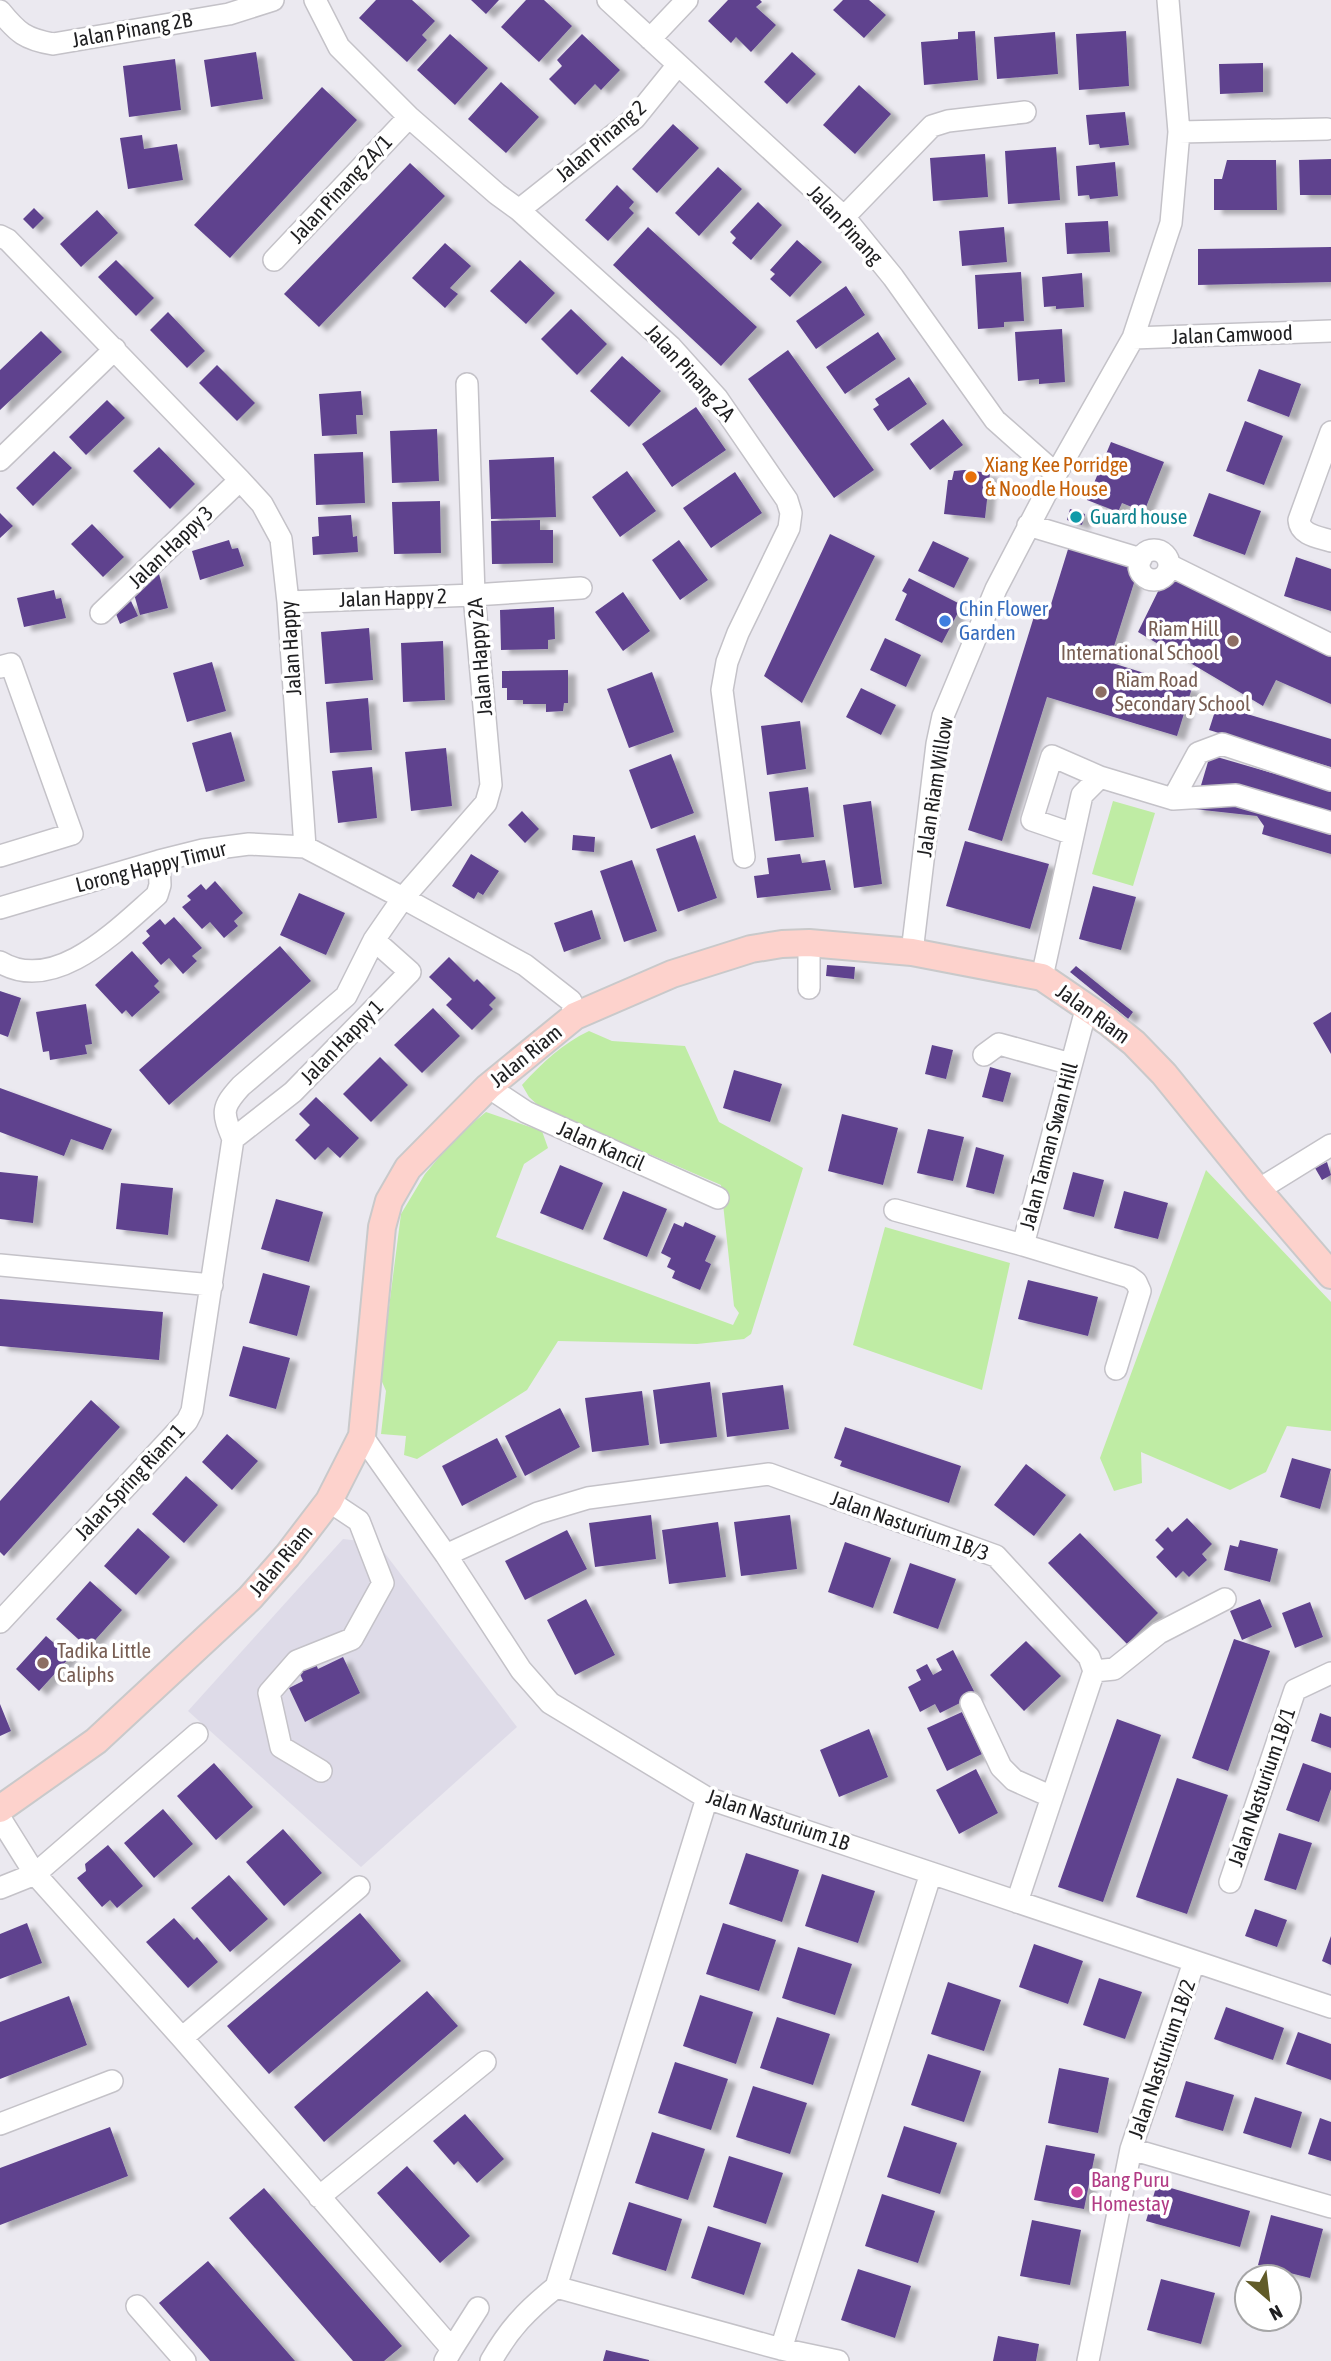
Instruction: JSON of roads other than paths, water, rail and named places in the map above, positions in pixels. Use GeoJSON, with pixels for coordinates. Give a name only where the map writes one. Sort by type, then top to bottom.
{"type":"FeatureCollection","features":[{"type":"Feature","properties":{"kind":"main road","name":"Jalan Riam"},"geometry":{"type":"LineString","coordinates":[[0,1809],[96,1741],[250,1598],[288,1556],[329,1501],[362,1436],[382,1227],[388,1200],[408,1168],[488,1087],[575,1016],[672,974],[751,948],[809,943],[912,952],[1042,977],[1087,1006],[1134,1043],[1164,1074],[1331,1275]]}},
{"type":"Feature","properties":{"kind":"street","name":"Jalan Pinang 2B"},"geometry":{"type":"LineString","coordinates":[[0,11],[24,37],[53,44],[225,7],[273,0]]}},
{"type":"Feature","properties":{"kind":"street","name":"Jalan Pinang 2A"},"geometry":{"type":"LineString","coordinates":[[315,0],[339,47],[409,117],[671,347],[717,398],[787,500],[791,513],[789,527],[738,633],[727,662],[722,690],[744,856]]}},
{"type":"Feature","properties":{"kind":"street","name":"Jalan Pinang"},"geometry":{"type":"LineString","coordinates":[[608,0],[844,218],[893,277],[995,420],[1056,474]]}},
{"type":"Feature","properties":{"kind":"street"},"geometry":{"type":"LineString","coordinates":[[649,39],[687,0]]}},
{"type":"Feature","properties":{"kind":"street","name":"Jalan Riam Willow"},"geometry":{"type":"LineString","coordinates":[[912,952],[939,730],[996,589],[1028,525],[1133,338],[1171,223],[1180,132],[1168,0]]}},
{"type":"Feature","properties":{"kind":"street","name":"Jalan Pinang 2"},"geometry":{"type":"LineString","coordinates":[[519,211],[635,118],[677,66]]}},
{"type":"Feature","properties":{"kind":"street"},"geometry":{"type":"LineString","coordinates":[[844,218],[932,126],[948,121],[1025,112]]}},
{"type":"Feature","properties":{"kind":"street","name":"Jalan Pinang 2A/1"},"geometry":{"type":"LineString","coordinates":[[274,260],[409,117]]}},
{"type":"Feature","properties":{"kind":"street"},"geometry":{"type":"LineString","coordinates":[[1180,132],[1327,129]]}},
{"type":"Feature","properties":{"kind":"street","name":"Jalan Happy"},"geometry":{"type":"LineString","coordinates":[[0,236],[8,240],[240,480],[262,504],[281,539],[288,602],[304,847]]}},
{"type":"Feature","properties":{"kind":"street","name":"Jalan Camwood"},"geometry":{"type":"LineString","coordinates":[[1133,338],[1331,331]]}},
{"type":"Feature","properties":{"kind":"street"},"geometry":{"type":"LineString","coordinates":[[0,460],[115,349]]}},
{"type":"Feature","properties":{"kind":"street","name":"Jalan Happy 2A"},"geometry":{"type":"LineString","coordinates":[[403,898],[486,803],[491,785],[474,595],[467,384]]}},
{"type":"Feature","properties":{"kind":"street"},"geometry":{"type":"LineString","coordinates":[[1331,432],[1299,520],[1303,532],[1331,541]]}},
{"type":"Feature","properties":{"kind":"street","name":"Jalan Happy 3"},"geometry":{"type":"LineString","coordinates":[[101,613],[240,480]]}},
{"type":"Feature","properties":{"kind":"street"},"geometry":{"type":"LineString","coordinates":[[1028,525],[1141,559],[1147,552],[1158,551],[1166,556],[1169,565],[1331,645]]}},
{"type":"Feature","properties":{"kind":"street","name":"Jalan Happy 2"},"geometry":{"type":"LineString","coordinates":[[288,602],[581,588]]}},
{"type":"Feature","properties":{"kind":"street"},"geometry":{"type":"LineString","coordinates":[[0,667],[11,664],[72,834],[0,856]]}},
{"type":"Feature","properties":{"kind":"street"},"geometry":{"type":"LineString","coordinates":[[1173,799],[1198,753],[1222,744],[1331,780]]}},
{"type":"Feature","properties":{"kind":"street"},"geometry":{"type":"LineString","coordinates":[[1073,834],[1032,820],[1052,756],[1100,776],[1173,799],[1236,795],[1331,823]]}},
{"type":"Feature","properties":{"kind":"street"},"geometry":{"type":"LineString","coordinates":[[1042,977],[1082,794],[1100,776]]}},
{"type":"Feature","properties":{"kind":"street","name":"Lorong Happy Timur"},"geometry":{"type":"LineString","coordinates":[[0,908],[203,850],[249,844],[304,847]]}},
{"type":"Feature","properties":{"kind":"street"},"geometry":{"type":"LineString","coordinates":[[304,847],[525,965],[570,1001],[575,1016]]}},
{"type":"Feature","properties":{"kind":"street"},"geometry":{"type":"LineString","coordinates":[[0,962],[8,967],[33,972],[63,965],[84,955],[157,895],[160,885],[159,861]]}},
{"type":"Feature","properties":{"kind":"street","name":"Jalan Happy 1"},"geometry":{"type":"LineString","coordinates":[[374,940],[410,972],[293,1092],[232,1145],[224,1117],[226,1102],[346,996],[374,940],[403,898]]}},
{"type":"Feature","properties":{"kind":"street"},"geometry":{"type":"LineString","coordinates":[[809,943],[810,988]]}},
{"type":"Feature","properties":{"kind":"street","name":"Jalan Taman Swan Hill"},"geometry":{"type":"LineString","coordinates":[[1087,1006],[1023,1245],[1129,1277],[1136,1282],[1140,1291],[1116,1369]]}},
{"type":"Feature","properties":{"kind":"street"},"geometry":{"type":"LineString","coordinates":[[984,1055],[999,1044],[1071,1064]]}},
{"type":"Feature","properties":{"kind":"street","name":"Jalan Kancil"},"geometry":{"type":"LineString","coordinates":[[488,1087],[526,1112],[718,1198]]}},
{"type":"Feature","properties":{"kind":"street","name":"Jalan Spring Riam 1"},"geometry":{"type":"LineString","coordinates":[[0,1622],[187,1421],[194,1401],[232,1145]]}},
{"type":"Feature","properties":{"kind":"street"},"geometry":{"type":"LineString","coordinates":[[1258,1190],[1331,1145]]}},
{"type":"Feature","properties":{"kind":"street"},"geometry":{"type":"LineString","coordinates":[[895,1210],[1023,1245]]}},
{"type":"Feature","properties":{"kind":"street"},"geometry":{"type":"LineString","coordinates":[[0,1265],[212,1285]]}},
{"type":"Feature","properties":{"kind":"street","name":"Jalan Nasturium 1B"},"geometry":{"type":"LineString","coordinates":[[362,1436],[446,1555],[521,1670],[550,1703],[707,1798],[1331,2007]]}},
{"type":"Feature","properties":{"kind":"street","name":"Jalan Nasturium 1B/3"},"geometry":{"type":"LineString","coordinates":[[446,1555],[538,1513],[588,1498],[769,1474],[996,1556],[1089,1657],[1094,1671]]}},
{"type":"Feature","properties":{"kind":"street"},"geometry":{"type":"LineString","coordinates":[[321,1771],[281,1747],[268,1693],[297,1661],[352,1639],[383,1583],[359,1521],[329,1501]]}},
{"type":"Feature","properties":{"kind":"street"},"geometry":{"type":"LineString","coordinates":[[1017,1902],[1094,1671],[1114,1669],[1159,1633],[1224,1599]]}},
{"type":"Feature","properties":{"kind":"street","name":"Jalan Nasturium 1B/1"},"geometry":{"type":"LineString","coordinates":[[1230,1882],[1295,1690],[1331,1673]]}},
{"type":"Feature","properties":{"kind":"street"},"geometry":{"type":"LineString","coordinates":[[971,1703],[1001,1767],[1014,1780],[1052,1797]]}},
{"type":"Feature","properties":{"kind":"street"},"geometry":{"type":"LineString","coordinates":[[0,1888],[35,1874],[197,1734]]}},
{"type":"Feature","properties":{"kind":"street"},"geometry":{"type":"LineString","coordinates":[[491,2361],[506,2335],[529,2308],[556,2287],[707,1798]]}},
{"type":"Feature","properties":{"kind":"street"},"geometry":{"type":"LineString","coordinates":[[0,1818],[35,1874],[182,2038],[319,2197],[449,2355],[478,2308]]}},
{"type":"Feature","properties":{"kind":"street"},"geometry":{"type":"LineString","coordinates":[[781,2349],[930,1873]]}},
{"type":"Feature","properties":{"kind":"street"},"geometry":{"type":"LineString","coordinates":[[182,2038],[359,1886]]}},
{"type":"Feature","properties":{"kind":"street","name":"Jalan Nasturium 1B/2"},"geometry":{"type":"LineString","coordinates":[[1088,2361],[1131,2149],[1194,1962]]}},
{"type":"Feature","properties":{"kind":"street"},"geometry":{"type":"LineString","coordinates":[[319,2197],[485,2062]]}},
{"type":"Feature","properties":{"kind":"street"},"geometry":{"type":"LineString","coordinates":[[0,2124],[112,2081]]}},
{"type":"Feature","properties":{"kind":"street"},"geometry":{"type":"LineString","coordinates":[[1131,2149],[1331,2207]]}},
{"type":"Feature","properties":{"kind":"street"},"geometry":{"type":"LineString","coordinates":[[556,2287],[781,2349],[838,2361]]}},
{"type":"Feature","properties":{"kind":"street"},"geometry":{"type":"LineString","coordinates":[[137,2306],[185,2361]]}},
{"type":"Feature","properties":{"kind":"place","name":"Xiang Kee Porridge & Noodle House"},"geometry":{"type":"Point","coordinates":[971,477]}},
{"type":"Feature","properties":{"kind":"place","name":"Guard house"},"geometry":{"type":"Point","coordinates":[1076,517]}},
{"type":"Feature","properties":{"kind":"place","name":"Chin Flower Garden"},"geometry":{"type":"Point","coordinates":[945,621]}},
{"type":"Feature","properties":{"kind":"place","name":"Riam Hill International School"},"geometry":{"type":"Point","coordinates":[1233,641]}},
{"type":"Feature","properties":{"kind":"place","name":"Riam Road Secondary School"},"geometry":{"type":"Point","coordinates":[1101,692]}},
{"type":"Feature","properties":{"kind":"place","name":"Tadika Little Caliphs"},"geometry":{"type":"Point","coordinates":[43,1663]}},
{"type":"Feature","properties":{"kind":"place","name":"Bang Puru Homestay"},"geometry":{"type":"Point","coordinates":[1077,2192]}}]}
